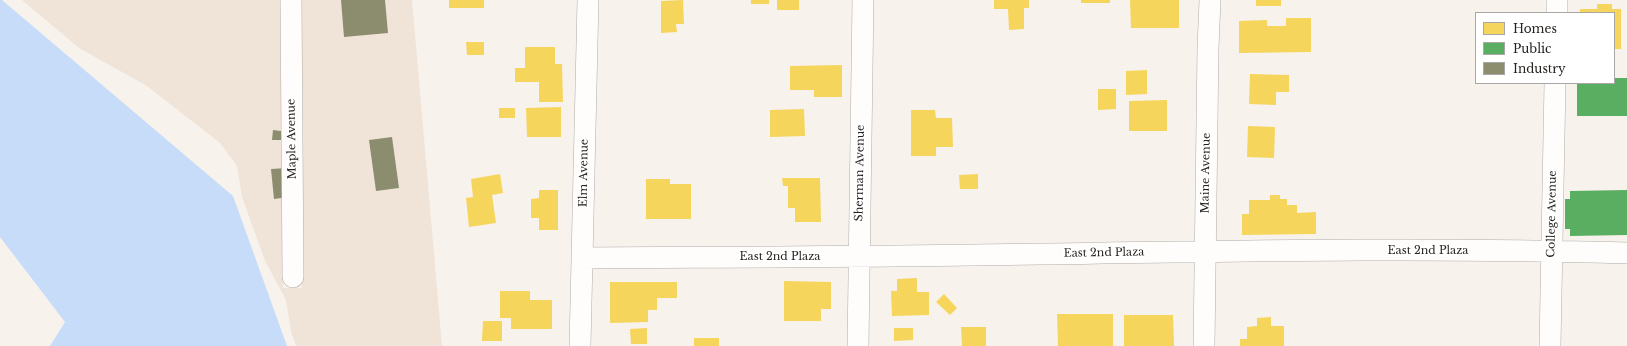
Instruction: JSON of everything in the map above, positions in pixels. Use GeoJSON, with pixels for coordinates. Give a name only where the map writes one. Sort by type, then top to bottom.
{"type":"FeatureCollection","features":[{"type":"Feature","properties":{"kind":"street","name":"Maple Avenue"},"geometry":{"type":"LineString","coordinates":[[291,0],[293,277]]}},
{"type":"Feature","properties":{"kind":"street","name":"Elm Avenue"},"geometry":{"type":"LineString","coordinates":[[580,346],[588,0]]}},
{"type":"Feature","properties":{"kind":"street","name":"Sherman Avenue"},"geometry":{"type":"LineString","coordinates":[[858,346],[858,257],[863,0]]}},
{"type":"Feature","properties":{"kind":"street","name":"Maine Avenue"},"geometry":{"type":"LineString","coordinates":[[1204,346],[1210,0]]}},
{"type":"Feature","properties":{"kind":"street"},"geometry":{"type":"LineString","coordinates":[[1557,0],[1557,12]]}},
{"type":"Feature","properties":{"kind":"street","name":"College Avenue"},"geometry":{"type":"LineString","coordinates":[[1550,346],[1555,84]]}},
{"type":"Feature","properties":{"kind":"street","name":"East 2nd Plaza"},"geometry":{"type":"LineString","coordinates":[[582,258],[858,257],[1206,252],[1551,250],[1627,253]]}},
{"type":"Feature","properties":{"kind":"shaded area"},"geometry":{"type":"Polygon","coordinates":[[[22,0],[281,0],[283,288],[302,288],[300,0],[412,0],[442,346],[296,346],[291,332],[286,300],[265,261],[242,197],[237,166],[220,143],[147,86],[79,48],[22,0]]]}},
{"type":"Feature","properties":{"kind":"water"},"geometry":{"type":"Polygon","coordinates":[[[0,0],[2,0],[233,196],[287,346],[50,346],[65,322],[0,237],[0,0]]]}},
{"type":"Feature","properties":{"kind":"building: Homes"},"geometry":{"type":"Polygon","coordinates":[[[449,0],[484,0],[484,8],[449,8],[449,0]]]}},
{"type":"Feature","properties":{"kind":"building: Homes"},"geometry":{"type":"Polygon","coordinates":[[[683,0],[684,24],[676,24],[677,32],[661,33],[661,1],[683,0]]]}},
{"type":"Feature","properties":{"kind":"building: Homes"},"geometry":{"type":"Polygon","coordinates":[[[751,0],[769,0],[769,4],[751,4],[751,0]]]}},
{"type":"Feature","properties":{"kind":"building: Homes"},"geometry":{"type":"Polygon","coordinates":[[[777,0],[799,0],[799,10],[777,10],[777,0]]]}},
{"type":"Feature","properties":{"kind":"building: Homes"},"geometry":{"type":"Polygon","coordinates":[[[994,0],[1029,0],[1029,8],[1024,8],[1024,29],[1009,30],[1008,9],[994,9],[994,0]]]}},
{"type":"Feature","properties":{"kind":"building: Homes"},"geometry":{"type":"Polygon","coordinates":[[[1081,0],[1110,0],[1110,3],[1081,3],[1081,0]]]}},
{"type":"Feature","properties":{"kind":"building: Homes"},"geometry":{"type":"Polygon","coordinates":[[[1130,0],[1179,0],[1179,28],[1131,28],[1130,0]]]}},
{"type":"Feature","properties":{"kind":"building: Homes"},"geometry":{"type":"Polygon","coordinates":[[[1256,0],[1281,0],[1281,6],[1256,6],[1256,0]]]}},
{"type":"Feature","properties":{"kind":"building: Homes"},"geometry":{"type":"Polygon","coordinates":[[[1597,4],[1612,4],[1612,9],[1621,9],[1621,49],[1615,49],[1615,12],[1580,12],[1580,9],[1597,9],[1597,4]]]}},
{"type":"Feature","properties":{"kind":"building: Homes"},"geometry":{"type":"Polygon","coordinates":[[[1286,18],[1311,18],[1311,52],[1239,53],[1239,21],[1267,20],[1267,26],[1286,26],[1286,18]]]}},
{"type":"Feature","properties":{"kind":"building: Homes"},"geometry":{"type":"Polygon","coordinates":[[[466,42],[484,42],[484,55],[467,55],[466,42]]]}},
{"type":"Feature","properties":{"kind":"building: Homes"},"geometry":{"type":"Polygon","coordinates":[[[525,47],[555,47],[555,64],[562,64],[563,102],[539,102],[539,82],[515,82],[515,68],[525,68],[525,47]]]}},
{"type":"Feature","properties":{"kind":"building: Homes"},"geometry":{"type":"Polygon","coordinates":[[[842,65],[842,97],[814,97],[814,90],[790,90],[790,66],[842,65]]]}},
{"type":"Feature","properties":{"kind":"building: Homes"},"geometry":{"type":"Polygon","coordinates":[[[1147,70],[1147,94],[1126,95],[1126,71],[1147,70]]]}},
{"type":"Feature","properties":{"kind":"building: Homes"},"geometry":{"type":"Polygon","coordinates":[[[1250,74],[1289,75],[1289,92],[1276,92],[1276,105],[1249,104],[1250,74]]]}},
{"type":"Feature","properties":{"kind":"building: Homes"},"geometry":{"type":"Polygon","coordinates":[[[1098,89],[1116,89],[1116,109],[1098,110],[1098,89]]]}},
{"type":"Feature","properties":{"kind":"building: Homes"},"geometry":{"type":"Polygon","coordinates":[[[1167,100],[1167,131],[1129,131],[1129,101],[1167,100]]]}},
{"type":"Feature","properties":{"kind":"building: Homes"},"geometry":{"type":"Polygon","coordinates":[[[561,107],[561,137],[527,137],[526,108],[561,107]]]}},
{"type":"Feature","properties":{"kind":"building: Homes"},"geometry":{"type":"Polygon","coordinates":[[[499,108],[515,108],[515,118],[499,118],[499,108]]]}},
{"type":"Feature","properties":{"kind":"building: Homes"},"geometry":{"type":"Polygon","coordinates":[[[804,109],[805,136],[770,137],[770,110],[804,109]]]}},
{"type":"Feature","properties":{"kind":"building: Homes"},"geometry":{"type":"Polygon","coordinates":[[[911,110],[935,110],[936,118],[952,118],[953,147],[936,147],[936,156],[911,156],[911,110]]]}},
{"type":"Feature","properties":{"kind":"building: Homes"},"geometry":{"type":"Polygon","coordinates":[[[1248,126],[1275,127],[1274,158],[1247,157],[1248,126]]]}},
{"type":"Feature","properties":{"kind":"building: Homes"},"geometry":{"type":"Polygon","coordinates":[[[500,174],[503,193],[492,195],[496,223],[469,227],[466,198],[473,197],[471,179],[500,174]]]}},
{"type":"Feature","properties":{"kind":"building: Homes"},"geometry":{"type":"Polygon","coordinates":[[[978,174],[978,189],[960,189],[959,175],[978,174]]]}},
{"type":"Feature","properties":{"kind":"building: Homes"},"geometry":{"type":"Polygon","coordinates":[[[782,178],[820,178],[821,222],[795,222],[795,208],[788,208],[788,186],[783,186],[782,178]]]}},
{"type":"Feature","properties":{"kind":"building: Homes"},"geometry":{"type":"Polygon","coordinates":[[[646,179],[670,179],[670,184],[691,184],[691,219],[646,219],[646,179]]]}},
{"type":"Feature","properties":{"kind":"building: Homes"},"geometry":{"type":"Polygon","coordinates":[[[539,190],[558,190],[558,230],[539,230],[539,218],[531,218],[531,199],[539,198],[539,190]]]}},
{"type":"Feature","properties":{"kind":"building: Homes"},"geometry":{"type":"Polygon","coordinates":[[[1270,195],[1280,195],[1280,199],[1287,199],[1287,205],[1297,205],[1297,213],[1316,212],[1316,234],[1242,235],[1242,214],[1249,214],[1249,200],[1270,200],[1270,195]]]}},
{"type":"Feature","properties":{"kind":"building: Homes"},"geometry":{"type":"Polygon","coordinates":[[[917,278],[917,292],[929,292],[929,315],[892,316],[891,291],[897,291],[897,279],[917,278]]]}},
{"type":"Feature","properties":{"kind":"building: Homes"},"geometry":{"type":"Polygon","coordinates":[[[784,281],[831,282],[831,309],[821,309],[821,321],[784,321],[784,281]]]}},
{"type":"Feature","properties":{"kind":"building: Homes"},"geometry":{"type":"Polygon","coordinates":[[[610,282],[677,282],[677,298],[657,298],[657,310],[648,310],[648,322],[610,323],[610,282]]]}},
{"type":"Feature","properties":{"kind":"building: Homes"},"geometry":{"type":"Polygon","coordinates":[[[500,291],[530,291],[530,300],[552,300],[552,329],[511,329],[511,318],[500,318],[500,291]]]}},
{"type":"Feature","properties":{"kind":"building: Homes"},"geometry":{"type":"Polygon","coordinates":[[[944,294],[957,308],[950,315],[936,302],[944,294]]]}},
{"type":"Feature","properties":{"kind":"building: Homes"},"geometry":{"type":"Polygon","coordinates":[[[1057,314],[1113,314],[1113,346],[1058,346],[1057,314]]]}},
{"type":"Feature","properties":{"kind":"building: Homes"},"geometry":{"type":"Polygon","coordinates":[[[1124,315],[1173,315],[1174,346],[1124,346],[1124,315]]]}},
{"type":"Feature","properties":{"kind":"building: Homes"},"geometry":{"type":"Polygon","coordinates":[[[1271,317],[1271,326],[1284,326],[1284,346],[1240,346],[1240,339],[1247,339],[1247,327],[1257,326],[1257,318],[1271,317]]]}},
{"type":"Feature","properties":{"kind":"building: Homes"},"geometry":{"type":"Polygon","coordinates":[[[483,321],[502,321],[502,341],[482,341],[483,321]]]}},
{"type":"Feature","properties":{"kind":"building: Homes"},"geometry":{"type":"Polygon","coordinates":[[[961,327],[986,327],[986,346],[962,346],[961,327]]]}},
{"type":"Feature","properties":{"kind":"building: Homes"},"geometry":{"type":"Polygon","coordinates":[[[647,328],[647,344],[631,344],[630,329],[647,328]]]}},
{"type":"Feature","properties":{"kind":"building: Homes"},"geometry":{"type":"Polygon","coordinates":[[[894,328],[913,328],[913,340],[894,341],[894,328]]]}},
{"type":"Feature","properties":{"kind":"building: Homes"},"geometry":{"type":"Polygon","coordinates":[[[694,338],[719,338],[719,346],[694,346],[694,338]]]}},
{"type":"Feature","properties":{"kind":"building: Public"},"geometry":{"type":"Polygon","coordinates":[[[1615,78],[1627,78],[1627,116],[1577,116],[1577,84],[1615,84],[1615,78]]]}},
{"type":"Feature","properties":{"kind":"building: Public"},"geometry":{"type":"Polygon","coordinates":[[[1627,190],[1627,235],[1570,236],[1570,229],[1565,229],[1565,199],[1570,199],[1570,191],[1627,190]]]}},
{"type":"Feature","properties":{"kind":"building: Industry"},"geometry":{"type":"Polygon","coordinates":[[[341,0],[385,0],[388,33],[344,37],[341,0]]]}},
{"type":"Feature","properties":{"kind":"building: Industry"},"geometry":{"type":"Polygon","coordinates":[[[273,130],[281,131],[281,140],[272,140],[273,130]]]}},
{"type":"Feature","properties":{"kind":"building: Industry"},"geometry":{"type":"Polygon","coordinates":[[[392,137],[399,188],[376,191],[369,140],[392,137]]]}},
{"type":"Feature","properties":{"kind":"building: Industry"},"geometry":{"type":"Polygon","coordinates":[[[287,168],[289,197],[274,199],[271,169],[287,168]]]}}]}
